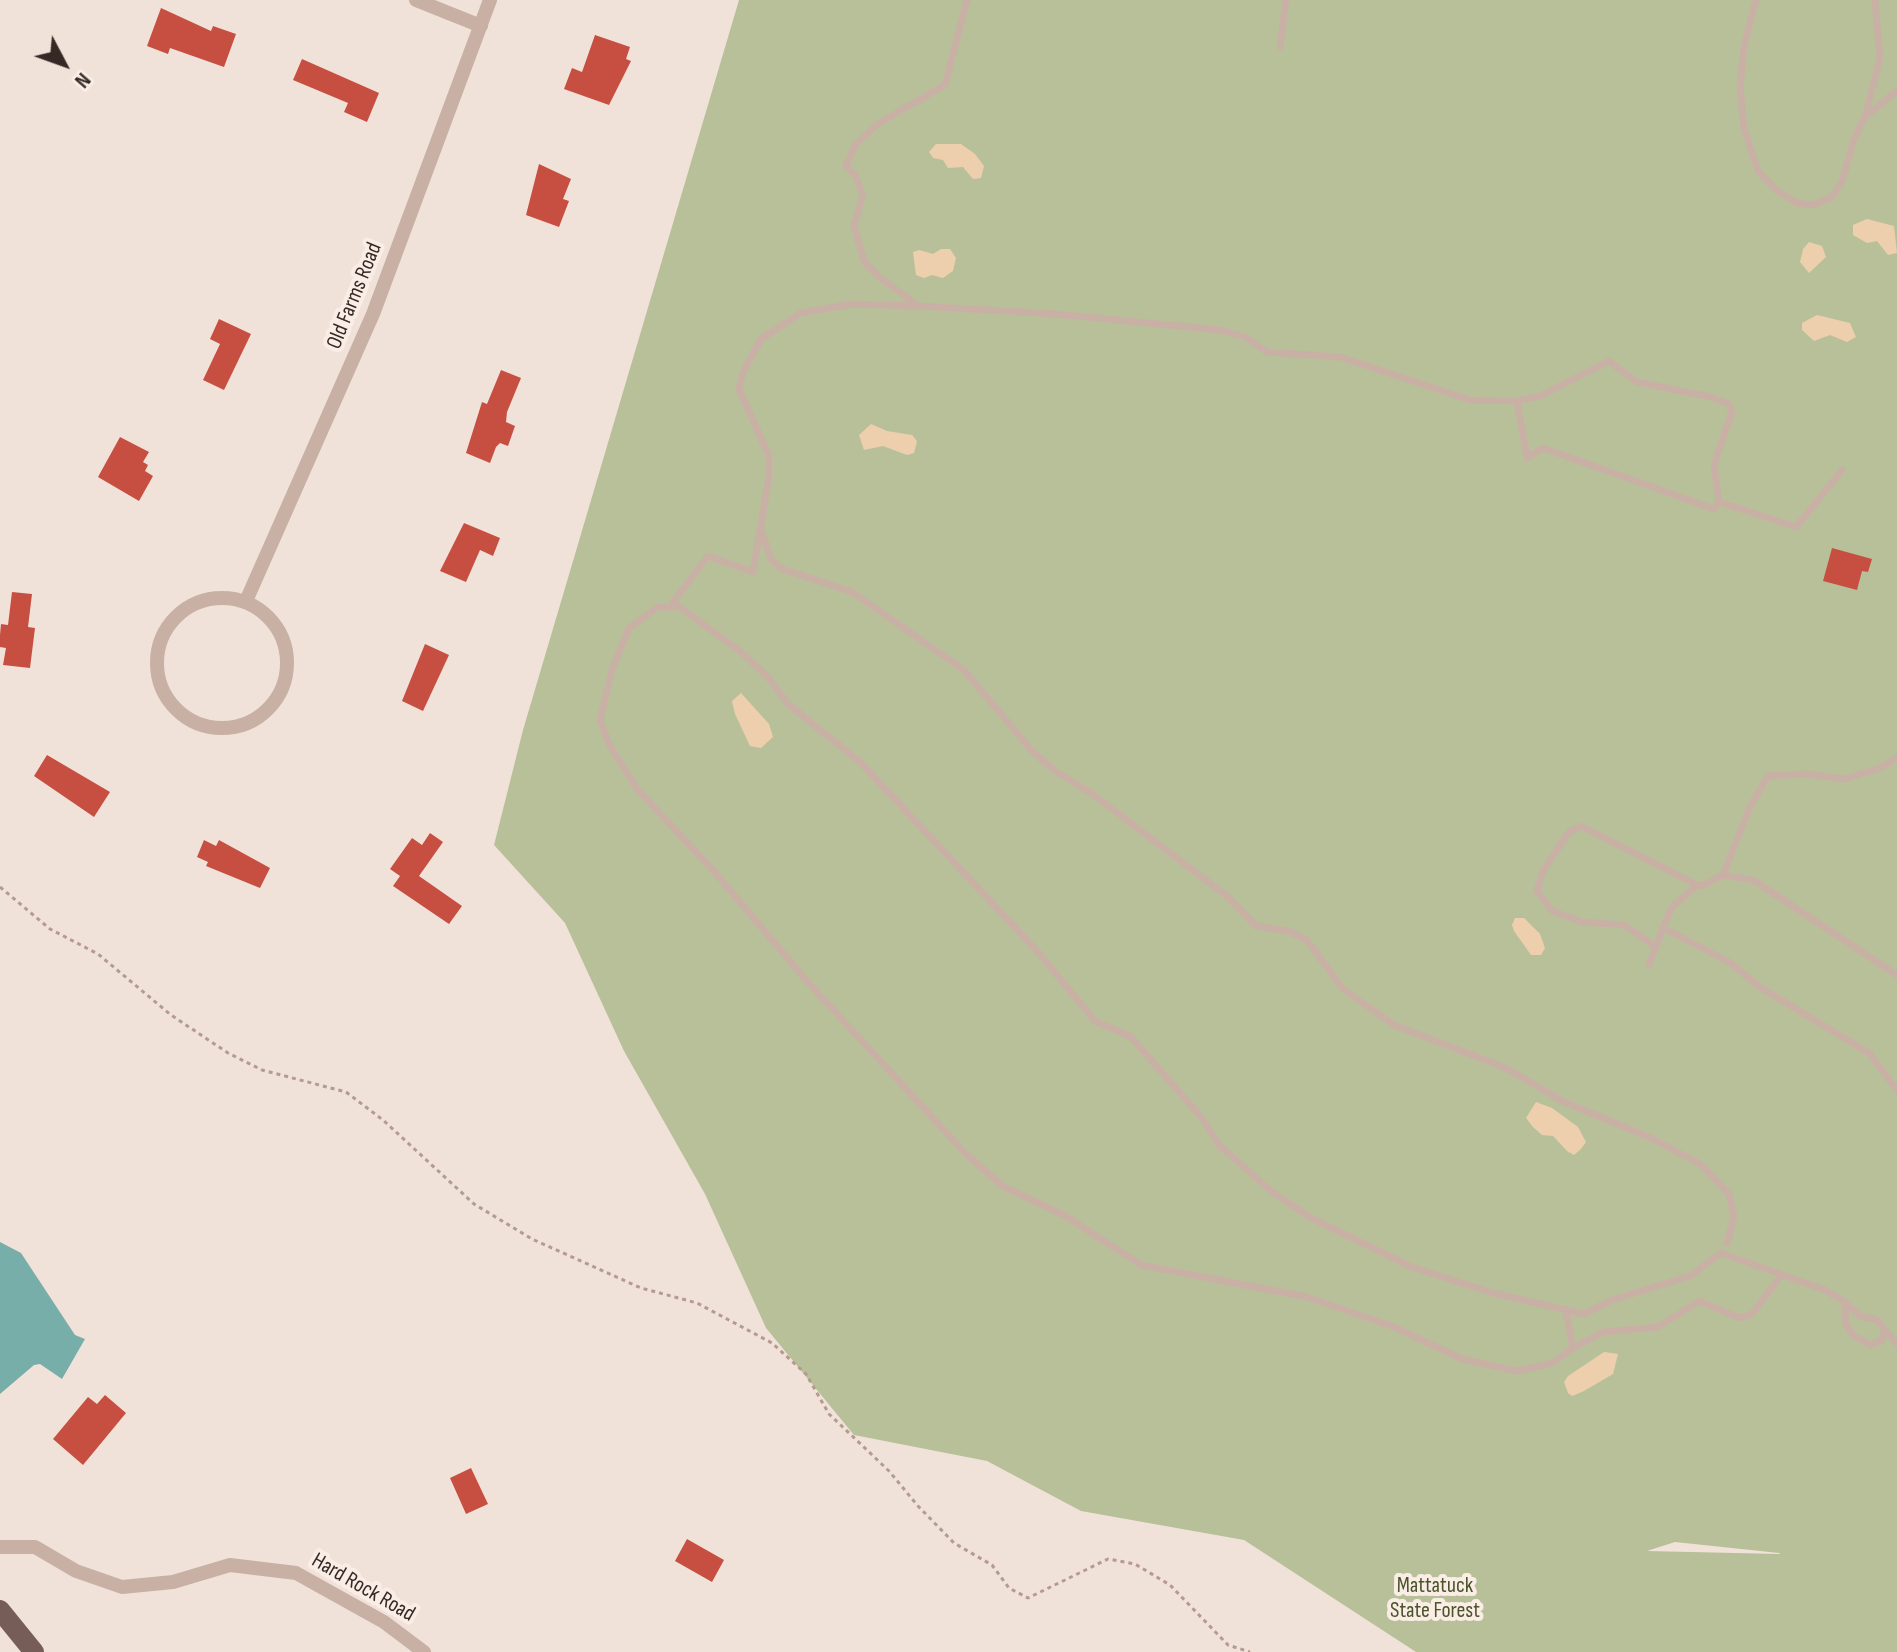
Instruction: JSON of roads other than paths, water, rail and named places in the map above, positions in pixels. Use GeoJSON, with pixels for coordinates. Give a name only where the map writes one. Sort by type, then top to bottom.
{"type":"FeatureCollection","features":[{"type":"Feature","properties":{"kind":"main road"},"geometry":{"type":"LineString","coordinates":[[0,1610],[34,1652]]}},
{"type":"Feature","properties":{"kind":"street"},"geometry":{"type":"LineString","coordinates":[[416,0],[481,26]]}},
{"type":"Feature","properties":{"kind":"street","name":"Old Farms Road"},"geometry":{"type":"LineString","coordinates":[[246,601],[373,314],[490,0]]}},
{"type":"Feature","properties":{"kind":"street"},"geometry":{"type":"LineString","coordinates":[[208,598],[246,601],[260,609],[281,634],[288,665],[281,691],[258,717],[239,726],[218,728],[197,724],[179,713],[162,687],[157,656],[162,636],[174,618],[191,605],[208,598]]}},
{"type":"Feature","properties":{"kind":"street","name":"Hard Rock Road"},"geometry":{"type":"LineString","coordinates":[[0,1547],[35,1547],[76,1571],[122,1587],[173,1582],[230,1565],[296,1573],[384,1622],[424,1652]]}},
{"type":"Feature","properties":{"kind":"lane"},"geometry":{"type":"LineString","coordinates":[[919,306],[879,277],[864,261],[854,225],[863,195],[855,175],[846,166],[855,145],[879,123],[945,85],[967,0]]}},
{"type":"Feature","properties":{"kind":"lane"},"geometry":{"type":"LineString","coordinates":[[1280,47],[1286,0]]}},
{"type":"Feature","properties":{"kind":"lane"},"geometry":{"type":"LineString","coordinates":[[1756,0],[1744,47],[1738,102],[1758,171],[1776,190],[1797,203],[1812,205],[1831,198],[1842,182],[1855,136],[1865,117],[1880,58],[1875,0]]}},
{"type":"Feature","properties":{"kind":"lane"},"geometry":{"type":"LineString","coordinates":[[1865,117],[1897,91]]}},
{"type":"Feature","properties":{"kind":"lane"},"geometry":{"type":"LineString","coordinates":[[1517,401],[1527,458],[1543,448],[1714,509],[1719,502],[1714,465],[1732,412],[1723,400],[1637,382],[1609,361],[1540,396],[1517,401],[1470,400],[1340,357],[1267,352],[1245,337],[1220,330],[1055,314],[919,306],[852,304],[801,313],[761,339],[743,372],[739,389],[769,456],[753,572],[708,556],[673,602],[741,652],[767,676],[788,704],[860,762],[1038,952],[1095,1021],[1131,1037],[1202,1118],[1219,1145],[1271,1191],[1311,1218],[1412,1267],[1493,1293],[1584,1314],[1612,1300],[1690,1276],[1721,1253],[1780,1277],[1825,1290],[1860,1316],[1877,1320],[1897,1344]]}},
{"type":"Feature","properties":{"kind":"lane"},"geometry":{"type":"LineString","coordinates":[[1719,502],[1796,527],[1842,470]]}},
{"type":"Feature","properties":{"kind":"lane"},"geometry":{"type":"LineString","coordinates":[[761,529],[771,559],[782,569],[852,592],[964,670],[1033,752],[1055,771],[1206,880],[1256,926],[1289,931],[1307,940],[1343,989],[1394,1025],[1506,1068],[1562,1101],[1651,1138],[1700,1164],[1729,1194],[1734,1217],[1727,1243]]}},
{"type":"Feature","properties":{"kind":"lane"},"geometry":{"type":"LineString","coordinates":[[677,607],[658,607],[629,628],[612,670],[600,720],[609,744],[637,789],[713,870],[805,979],[966,1154],[1004,1187],[1064,1215],[1141,1265],[1307,1297],[1394,1327],[1462,1359],[1517,1371],[1553,1363],[1603,1332],[1658,1327],[1699,1301],[1740,1318],[1752,1314],[1780,1277]]}},
{"type":"Feature","properties":{"kind":"lane"},"geometry":{"type":"LineString","coordinates":[[1723,875],[1750,807],[1768,776],[1806,774],[1845,779],[1880,768],[1897,758]]}},
{"type":"Feature","properties":{"kind":"lane"},"geometry":{"type":"LineString","coordinates":[[1656,947],[1624,925],[1582,922],[1552,911],[1537,891],[1552,858],[1569,832],[1581,826],[1645,862],[1697,885],[1702,886],[1723,875],[1753,880],[1897,975]]}},
{"type":"Feature","properties":{"kind":"lane"},"geometry":{"type":"LineString","coordinates":[[1649,965],[1672,907],[1697,885]]}},
{"type":"Feature","properties":{"kind":"lane"},"geometry":{"type":"LineString","coordinates":[[1663,928],[1731,963],[1758,986],[1869,1053],[1897,1090]]}},
{"type":"Feature","properties":{"kind":"lane"},"geometry":{"type":"LineString","coordinates":[[1845,1302],[1846,1325],[1854,1336],[1871,1345],[1882,1340],[1885,1330]]}},
{"type":"Feature","properties":{"kind":"lane"},"geometry":{"type":"LineString","coordinates":[[1566,1311],[1573,1348]]}},
{"type":"Feature","properties":{"kind":"water"},"geometry":{"type":"Polygon","coordinates":[[[0,1242],[21,1253],[75,1335],[85,1339],[62,1379],[40,1364],[34,1365],[0,1394],[0,1242]]]}},
{"type":"Feature","properties":{"kind":"park label","name":"Mattatuck State Forest"},"geometry":{"type":"Point","coordinates":[1435,1598]}}]}
